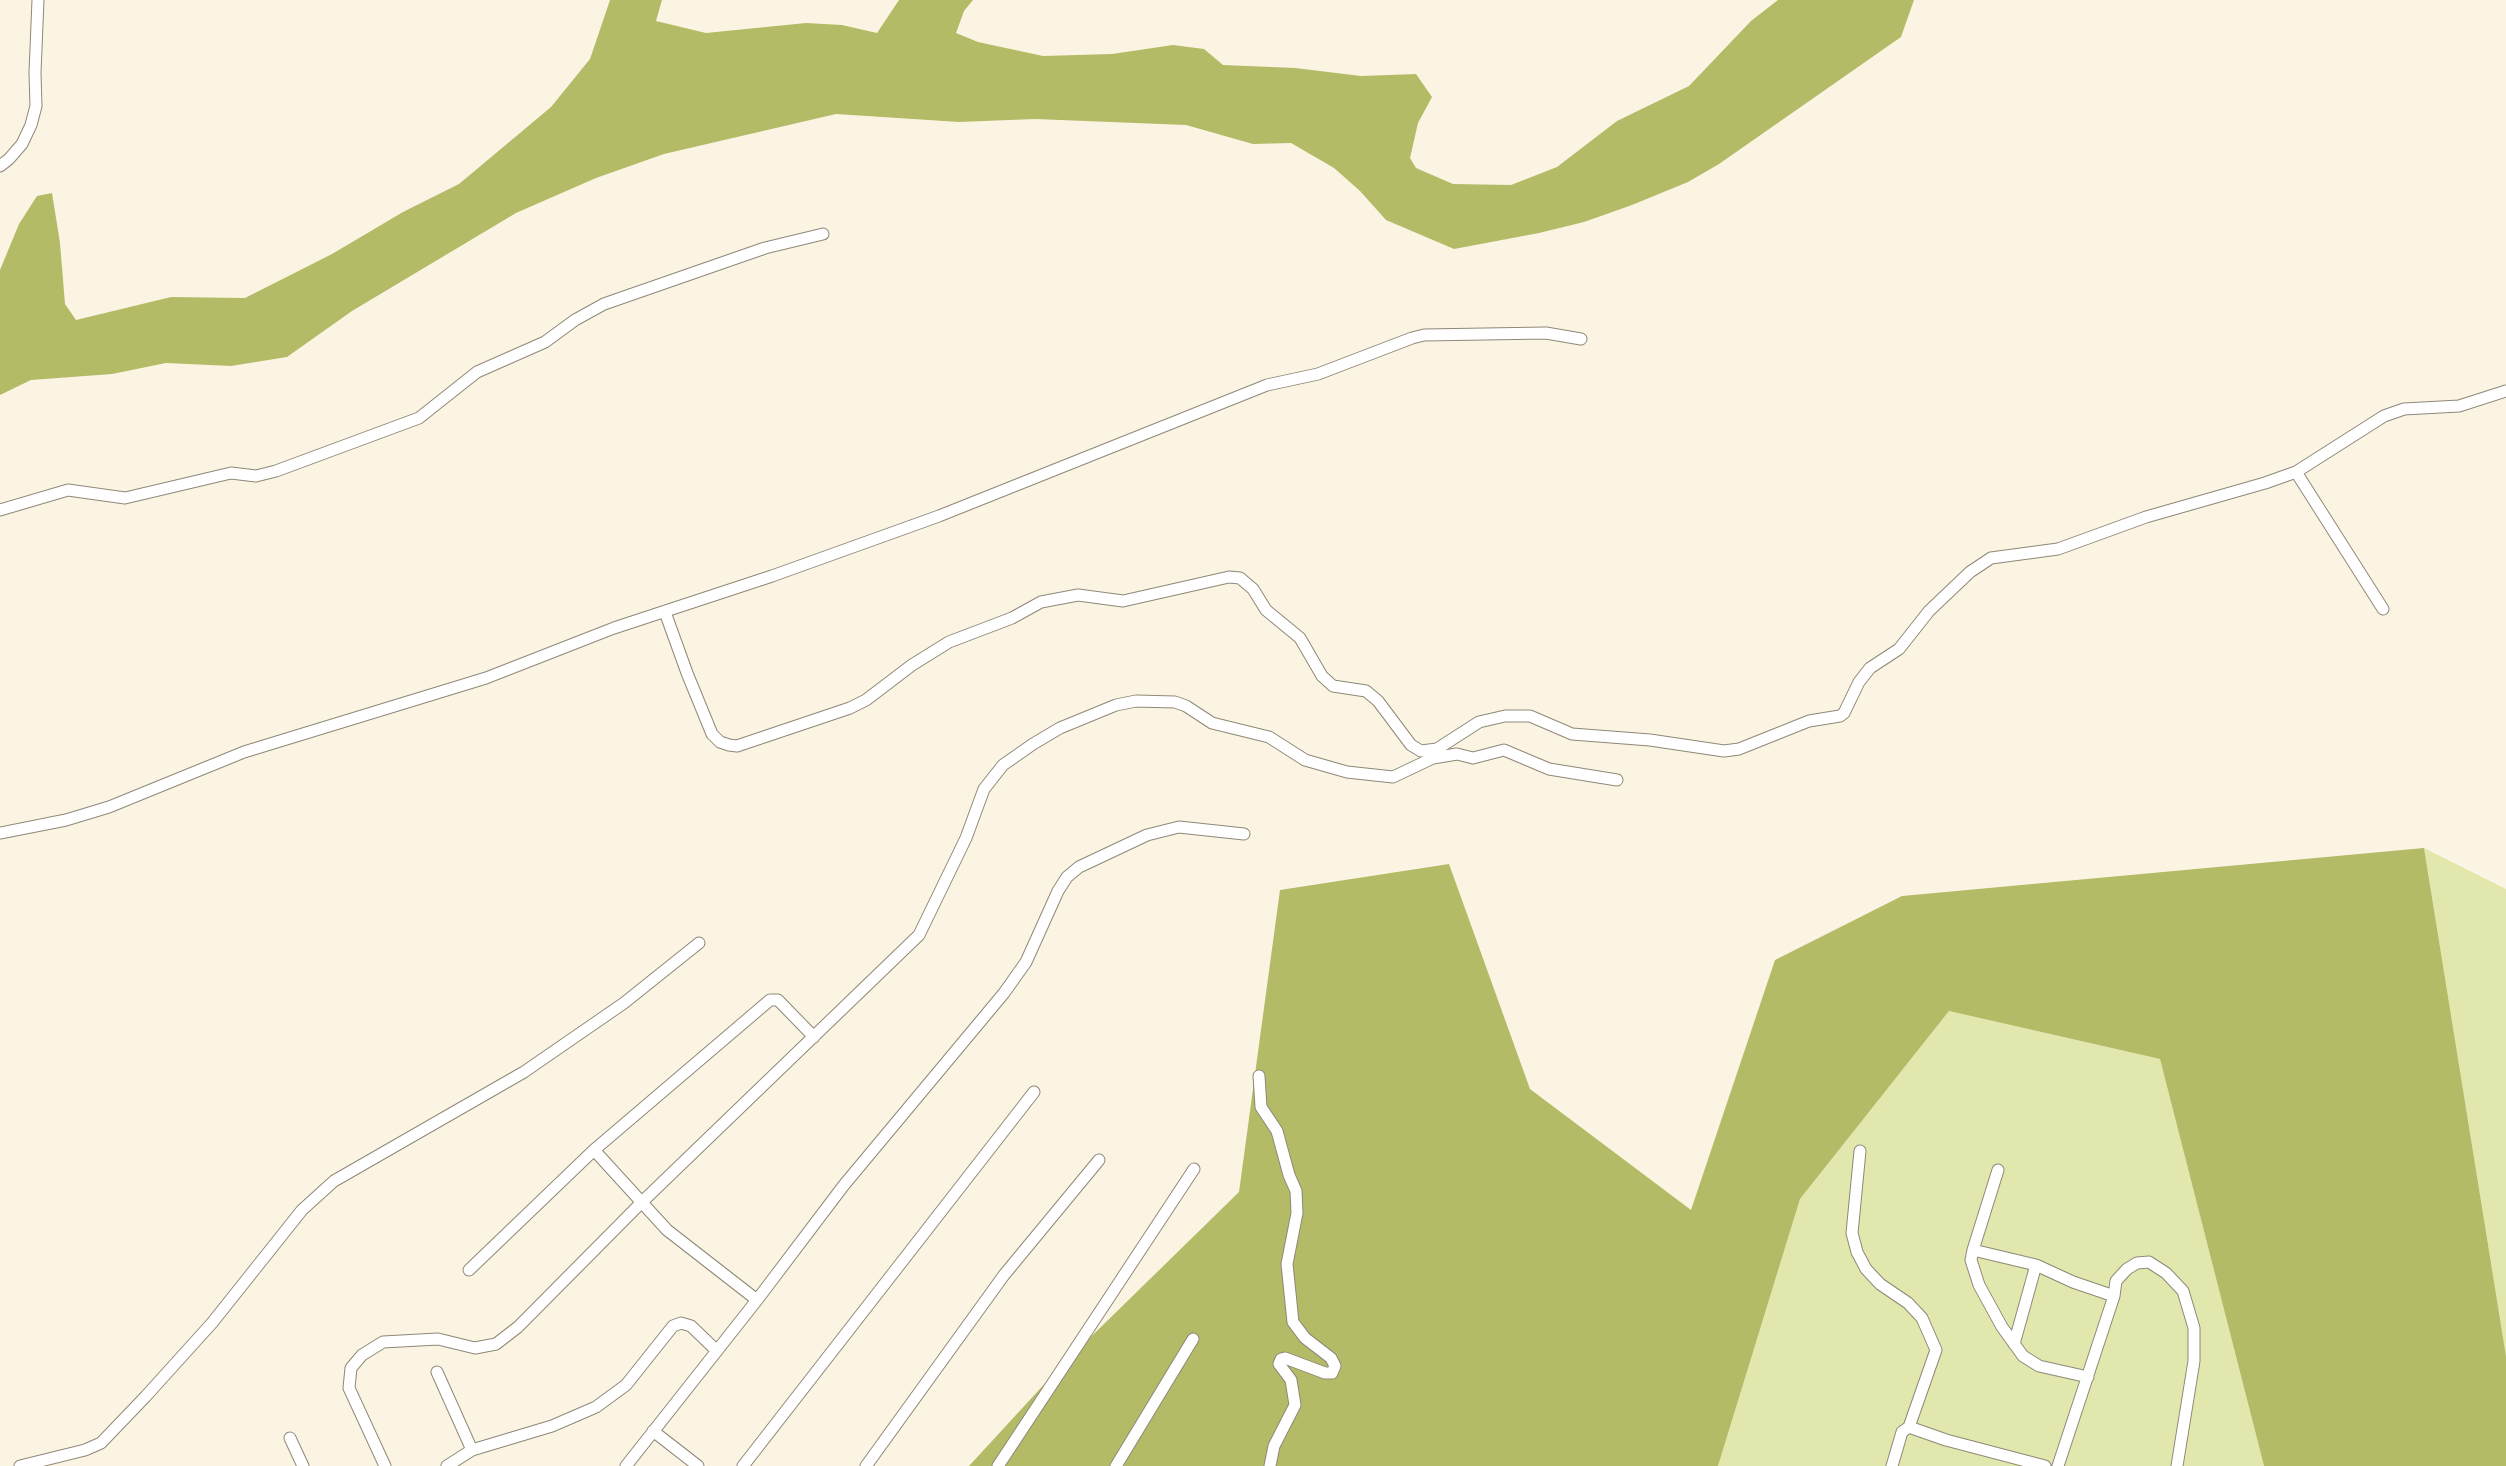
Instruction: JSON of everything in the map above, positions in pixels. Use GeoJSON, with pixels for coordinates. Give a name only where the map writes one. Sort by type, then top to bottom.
{"type":"FeatureCollection","features":[{"type":"Feature","properties":{"kind":"street"},"geometry":{"type":"LineString","coordinates":[[0,166],[22,144],[31,125],[36,106],[35,73],[38,0]]}},
{"type":"Feature","properties":{"kind":"street"},"geometry":{"type":"LineString","coordinates":[[0,510],[68,490],[125,498],[231,473],[256,476],[276,471],[419,418],[478,372],[546,342],[575,320],[604,304],[765,248],[823,234]]}},
{"type":"Feature","properties":{"kind":"street"},"geometry":{"type":"LineString","coordinates":[[0,833],[66,820],[108,807],[244,752],[486,678],[614,628],[772,576],[939,516],[1267,385],[1318,374],[1412,338],[1424,335],[1546,333],[1581,339]]}},
{"type":"Feature","properties":{"kind":"street"},"geometry":{"type":"LineString","coordinates":[[1422,751],[1437,749],[1479,722],[1504,716],[1530,716],[1572,734],[1650,740],[1724,751],[1739,749],[1809,721],[1840,716],[1844,713],[1859,682],[1870,668],[1899,648],[1929,611],[1970,572],[1991,558],[2069,546],[2146,517],[2265,483],[2296,472],[2384,416],[2404,409],[2459,406],[2506,391]]}},
{"type":"Feature","properties":{"kind":"street"},"geometry":{"type":"LineString","coordinates":[[2296,472],[2383,609]]}},
{"type":"Feature","properties":{"kind":"street"},"geometry":{"type":"LineString","coordinates":[[665,612],[712,734],[720,742],[737,746],[858,704],[912,665],[949,642],[1012,618],[1041,602],[1078,596],[1123,601],[1211,580],[1229,577],[1240,578],[1253,588],[1266,610],[1300,638],[1333,686],[1366,691],[1378,701],[1411,745],[1433,758]]}},
{"type":"Feature","properties":{"kind":"street"},"geometry":{"type":"LineString","coordinates":[[385,1466],[349,1388],[351,1368],[362,1355],[383,1342],[438,1339],[475,1348],[496,1344],[558,1288],[642,1202],[919,935],[966,838],[984,789],[1003,765],[1033,744],[1094,713],[1136,701],[1175,702],[1186,706],[1212,723],[1269,736],[1305,760],[1347,772],[1381,777],[1404,774],[1421,762],[1433,758],[1457,754],[1473,758],[1504,750],[1549,769],[1617,780]]}},
{"type":"Feature","properties":{"kind":"street"},"geometry":{"type":"LineString","coordinates":[[626,1466],[757,1300],[844,1185],[1010,985],[1026,962],[1058,891],[1067,877],[1080,867],[1114,849],[1155,833],[1178,828],[1244,834]]}},
{"type":"Feature","properties":{"kind":"street"},"geometry":{"type":"LineString","coordinates":[[20,1466],[85,1450],[101,1442],[146,1396],[212,1323],[302,1210],[334,1181],[524,1072],[624,1003],[699,944]]}},
{"type":"Feature","properties":{"kind":"street"},"geometry":{"type":"LineString","coordinates":[[469,1270],[594,1150],[770,1000],[778,1000],[814,1037]]}},
{"type":"Feature","properties":{"kind":"street"},"geometry":{"type":"LineString","coordinates":[[1259,1076],[1261,1106],[1278,1131],[1288,1175],[1296,1191],[1297,1213],[1287,1264],[1293,1322],[1305,1338],[1331,1358],[1335,1366],[1332,1373],[1325,1373],[1285,1358],[1281,1359],[1279,1364],[1291,1380],[1295,1405],[1274,1446],[1270,1466]]}},
{"type":"Feature","properties":{"kind":"street"},"geometry":{"type":"LineString","coordinates":[[743,1466],[1034,1092]]}},
{"type":"Feature","properties":{"kind":"street"},"geometry":{"type":"LineString","coordinates":[[594,1150],[667,1230],[757,1300]]}},
{"type":"Feature","properties":{"kind":"street"},"geometry":{"type":"LineString","coordinates":[[1860,1151],[1852,1233],[1857,1252],[1866,1269],[1880,1284],[1908,1303],[1922,1318],[1936,1350],[1909,1427],[1902,1432],[1892,1466]]}},
{"type":"Feature","properties":{"kind":"street"},"geometry":{"type":"LineString","coordinates":[[866,1466],[1004,1275],[1099,1160]]}},
{"type":"Feature","properties":{"kind":"street"},"geometry":{"type":"LineString","coordinates":[[998,1466],[1194,1170]]}},
{"type":"Feature","properties":{"kind":"street"},"geometry":{"type":"LineString","coordinates":[[1998,1170],[1973,1250],[1972,1260],[1979,1285],[2023,1356],[2039,1366],[2088,1377]]}},
{"type":"Feature","properties":{"kind":"street"},"geometry":{"type":"LineString","coordinates":[[1973,1250],[2036,1265],[2073,1282],[2114,1296]]}},
{"type":"Feature","properties":{"kind":"street"},"geometry":{"type":"LineString","coordinates":[[2058,1466],[2114,1296],[2116,1281],[2127,1269],[2137,1263],[2148,1262],[2166,1273],[2184,1290],[2194,1328],[2194,1361],[2177,1466]]}},
{"type":"Feature","properties":{"kind":"street"},"geometry":{"type":"LineString","coordinates":[[2014,1344],[2036,1265]]}},
{"type":"Feature","properties":{"kind":"street"},"geometry":{"type":"LineString","coordinates":[[447,1466],[472,1450],[552,1426],[596,1408],[626,1385],[673,1326],[682,1323],[691,1326],[717,1351]]}},
{"type":"Feature","properties":{"kind":"street"},"geometry":{"type":"LineString","coordinates":[[1116,1466],[1193,1339]]}},
{"type":"Feature","properties":{"kind":"street"},"geometry":{"type":"LineString","coordinates":[[438,1372],[472,1450]]}},
{"type":"Feature","properties":{"kind":"street"},"geometry":{"type":"LineString","coordinates":[[1909,1427],[1946,1440],[2045,1466]]}},
{"type":"Feature","properties":{"kind":"street"},"geometry":{"type":"LineString","coordinates":[[653,1430],[698,1466]]}},
{"type":"Feature","properties":{"kind":"street"},"geometry":{"type":"LineString","coordinates":[[290,1438],[303,1466]]}},
{"type":"Feature","properties":{"kind":"green space"},"geometry":{"type":"Polygon","coordinates":[[[610,0],[662,0],[656,21],[706,33],[806,23],[842,25],[877,33],[899,0],[973,0],[964,11],[956,33],[978,42],[1043,56],[1112,54],[1173,45],[1204,49],[1223,65],[1295,68],[1361,76],[1416,74],[1432,97],[1418,123],[1410,158],[1416,168],[1453,184],[1511,185],[1557,167],[1617,121],[1689,86],[1751,21],[1778,0],[1914,0],[1901,37],[1719,164],[1688,182],[1632,205],[1584,222],[1539,233],[1454,249],[1386,220],[1360,191],[1334,168],[1291,143],[1253,144],[1186,125],[1035,119],[959,122],[836,114],[664,154],[596,178],[516,213],[352,311],[287,357],[231,366],[166,363],[112,374],[31,380],[0,395],[0,270],[19,224],[37,196],[52,193],[60,243],[65,304],[76,320],[171,297],[245,298],[332,254],[403,212],[459,184],[551,107],[590,59],[610,0]]]}},
{"type":"Feature","properties":{"kind":"green space"},"geometry":{"type":"Polygon","coordinates":[[[2424,848],[2506,889],[2506,1356],[2424,848]]]}},
{"type":"Feature","properties":{"kind":"green space"},"geometry":{"type":"Polygon","coordinates":[[[2424,848],[2506,1356],[2506,1466],[2264,1466],[2160,1059],[1949,1011],[1800,1199],[1718,1466],[969,1466],[1061,1366],[1239,1192],[1280,890],[1449,864],[1530,1089],[1691,1210],[1775,960],[1902,896],[2424,848]]]}},
{"type":"Feature","properties":{"kind":"green space"},"geometry":{"type":"Polygon","coordinates":[[[1949,1011],[2160,1059],[2264,1466],[1718,1466],[1800,1199],[1949,1011]]]}}]}
